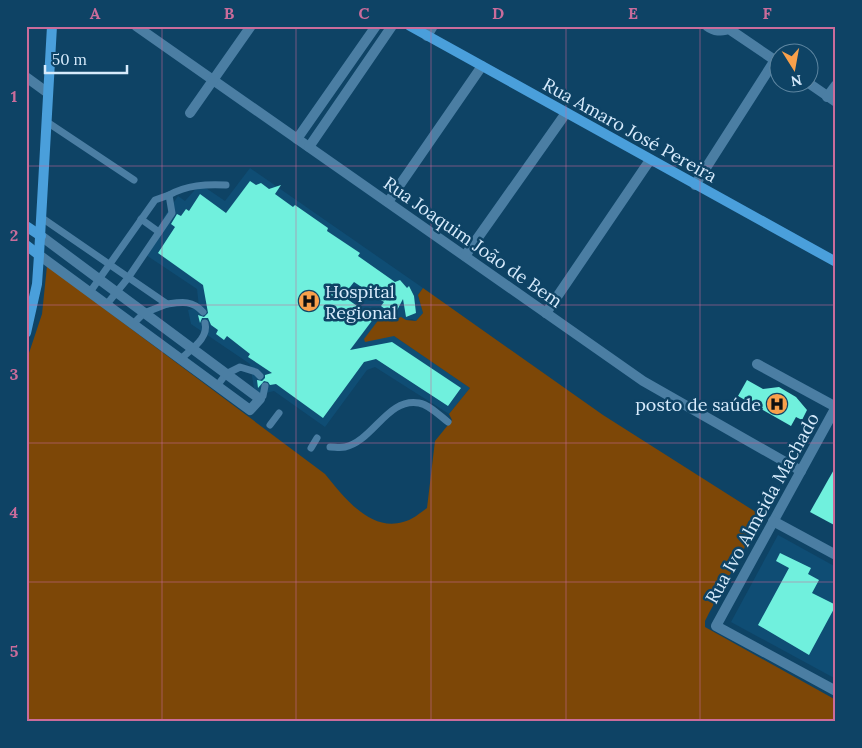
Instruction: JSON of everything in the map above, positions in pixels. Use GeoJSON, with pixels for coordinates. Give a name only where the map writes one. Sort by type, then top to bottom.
{"type":"FeatureCollection","features":[{"type":"Feature","properties":{"kind":"main road"},"geometry":{"type":"LineString","coordinates":[[26,333],[37,284],[40,255],[52,26]]}},
{"type":"Feature","properties":{"kind":"main road","name":"Rua Amaro José Pereira"},"geometry":{"type":"LineString","coordinates":[[410,26],[836,262]]}},
{"type":"Feature","properties":{"kind":"main road"},"geometry":{"type":"LineString","coordinates":[[26,226],[40,236]]}},
{"type":"Feature","properties":{"kind":"main road"},"geometry":{"type":"LineString","coordinates":[[26,245],[40,255]]}},
{"type":"Feature","properties":{"kind":"street"},"geometry":{"type":"LineString","coordinates":[[190,113],[251,26]]}},
{"type":"Feature","properties":{"kind":"street"},"geometry":{"type":"LineString","coordinates":[[298,139],[376,26]]}},
{"type":"Feature","properties":{"kind":"street"},"geometry":{"type":"LineString","coordinates":[[309,147],[392,26]]}},
{"type":"Feature","properties":{"kind":"street"},"geometry":{"type":"LineString","coordinates":[[427,36],[433,26]]}},
{"type":"Feature","properties":{"kind":"street"},"geometry":{"type":"LineString","coordinates":[[707,26],[713,30],[720,31],[730,28],[770,57]]}},
{"type":"Feature","properties":{"kind":"street","name":"Rua Joaquim João de Bem"},"geometry":{"type":"LineString","coordinates":[[137,27],[659,391],[801,471]]}},
{"type":"Feature","properties":{"kind":"street"},"geometry":{"type":"LineString","coordinates":[[388,202],[482,66]]}},
{"type":"Feature","properties":{"kind":"street"},"geometry":{"type":"LineString","coordinates":[[695,185],[770,72]]}},
{"type":"Feature","properties":{"kind":"street"},"geometry":{"type":"LineString","coordinates":[[26,77],[48,93]]}},
{"type":"Feature","properties":{"kind":"street"},"geometry":{"type":"LineString","coordinates":[[820,91],[832,99],[836,85]]}},
{"type":"Feature","properties":{"kind":"street"},"geometry":{"type":"LineString","coordinates":[[465,256],[566,113]]}},
{"type":"Feature","properties":{"kind":"street"},"geometry":{"type":"LineString","coordinates":[[546,313],[650,160]]}},
{"type":"Feature","properties":{"kind":"street"},"geometry":{"type":"LineString","coordinates":[[40,236],[260,399],[250,410],[40,255]]}},
{"type":"Feature","properties":{"kind":"street"},"geometry":{"type":"LineString","coordinates":[[757,364],[836,407]]}},
{"type":"Feature","properties":{"kind":"street","name":"Rua Ivo Almeida Machado"},"geometry":{"type":"LineString","coordinates":[[836,407],[716,626],[836,692]]}},
{"type":"Feature","properties":{"kind":"street"},"geometry":{"type":"LineString","coordinates":[[773,521],[836,555]]}},
{"type":"Feature","properties":{"kind":"lane"},"geometry":{"type":"LineString","coordinates":[[47,122],[134,180]]}},
{"type":"Feature","properties":{"kind":"lane"},"geometry":{"type":"LineString","coordinates":[[90,292],[155,200],[193,186],[226,184]]}},
{"type":"Feature","properties":{"kind":"lane"},"geometry":{"type":"LineString","coordinates":[[107,304],[128,278],[172,213],[169,195]]}},
{"type":"Feature","properties":{"kind":"lane"},"geometry":{"type":"LineString","coordinates":[[42,218],[167,304]]}},
{"type":"Feature","properties":{"kind":"lane"},"geometry":{"type":"LineString","coordinates":[[141,219],[159,232]]}},
{"type":"Feature","properties":{"kind":"lane"},"geometry":{"type":"LineString","coordinates":[[133,324],[144,313],[167,304],[189,303],[197,305],[203,312]]}},
{"type":"Feature","properties":{"kind":"lane"},"geometry":{"type":"LineString","coordinates":[[181,359],[204,336],[205,323]]}},
{"type":"Feature","properties":{"kind":"lane"},"geometry":{"type":"LineString","coordinates":[[217,386],[226,374],[240,367],[256,372],[260,376]]}},
{"type":"Feature","properties":{"kind":"lane"},"geometry":{"type":"LineString","coordinates":[[260,399],[265,386]]}},
{"type":"Feature","properties":{"kind":"lane"},"geometry":{"type":"LineString","coordinates":[[330,447],[346,447],[356,442],[395,409],[407,403],[421,403],[448,422]]}},
{"type":"Feature","properties":{"kind":"lane"},"geometry":{"type":"LineString","coordinates":[[270,425],[279,413]]}},
{"type":"Feature","properties":{"kind":"lane"},"geometry":{"type":"LineString","coordinates":[[311,448],[317,438]]}},
{"type":"Feature","properties":{"kind":"shaded area","name":"Hospital Regional"},"geometry":{"type":"Polygon","coordinates":[[[250,168],[423,288],[418,295],[423,313],[416,321],[412,319],[406,320],[394,336],[470,388],[449,414],[375,367],[367,370],[325,427],[274,391],[261,394],[254,388],[250,364],[191,324],[188,310],[199,307],[197,289],[146,255],[165,226],[160,223],[178,196],[185,201],[200,184],[225,201],[250,168]]]}},
{"type":"Feature","properties":{"kind":"shaded area"},"geometry":{"type":"Polygon","coordinates":[[[47,266],[325,474],[358,510],[379,522],[391,524],[410,520],[427,508],[435,441],[452,420],[449,414],[470,388],[394,336],[365,342],[364,339],[380,318],[388,315],[394,320],[401,317],[406,320],[416,321],[423,313],[418,295],[423,288],[603,415],[762,516],[709,613],[705,621],[705,627],[836,700],[836,722],[26,722],[26,362],[42,314],[47,266]]]}},
{"type":"Feature","properties":{"kind":"shaded area"},"geometry":{"type":"Polygon","coordinates":[[[778,535],[836,567],[836,679],[731,622],[778,535]]]}},
{"type":"Feature","properties":{"kind":"building","name":"Hospital Regional"},"geometry":{"type":"Polygon","coordinates":[[[250,181],[256,185],[261,183],[269,189],[281,185],[275,194],[293,207],[295,205],[328,228],[327,231],[360,253],[358,256],[395,282],[400,280],[407,288],[409,286],[414,296],[416,313],[406,317],[403,299],[394,316],[381,306],[384,302],[354,282],[343,296],[374,318],[350,350],[392,342],[461,388],[448,406],[376,359],[364,362],[323,418],[276,384],[270,385],[264,381],[258,388],[257,380],[262,381],[265,375],[272,373],[248,357],[250,354],[227,336],[224,340],[216,334],[218,330],[211,325],[208,318],[202,318],[200,323],[198,315],[204,317],[208,313],[203,285],[158,253],[175,227],[171,224],[177,214],[181,216],[186,209],[189,211],[200,194],[226,213],[250,181]]]}},
{"type":"Feature","properties":{"kind":"building","name":"posto de saúde"},"geometry":{"type":"Polygon","coordinates":[[[747,380],[763,389],[779,387],[796,397],[807,410],[802,420],[796,417],[791,426],[738,396],[747,380]]]}},
{"type":"Feature","properties":{"kind":"building"},"geometry":{"type":"Polygon","coordinates":[[[836,466],[836,526],[810,512],[836,466]]]}},
{"type":"Feature","properties":{"kind":"building"},"geometry":{"type":"Polygon","coordinates":[[[780,553],[811,568],[808,574],[819,580],[812,593],[836,605],[809,655],[758,625],[789,568],[776,561],[780,553]]]}},
{"type":"Feature","properties":{"kind":"place","name":"Hospital Regional"},"geometry":{"type":"Point","coordinates":[309,301]}},
{"type":"Feature","properties":{"kind":"place","name":"posto de saúde"},"geometry":{"type":"Point","coordinates":[777,404]}}]}
